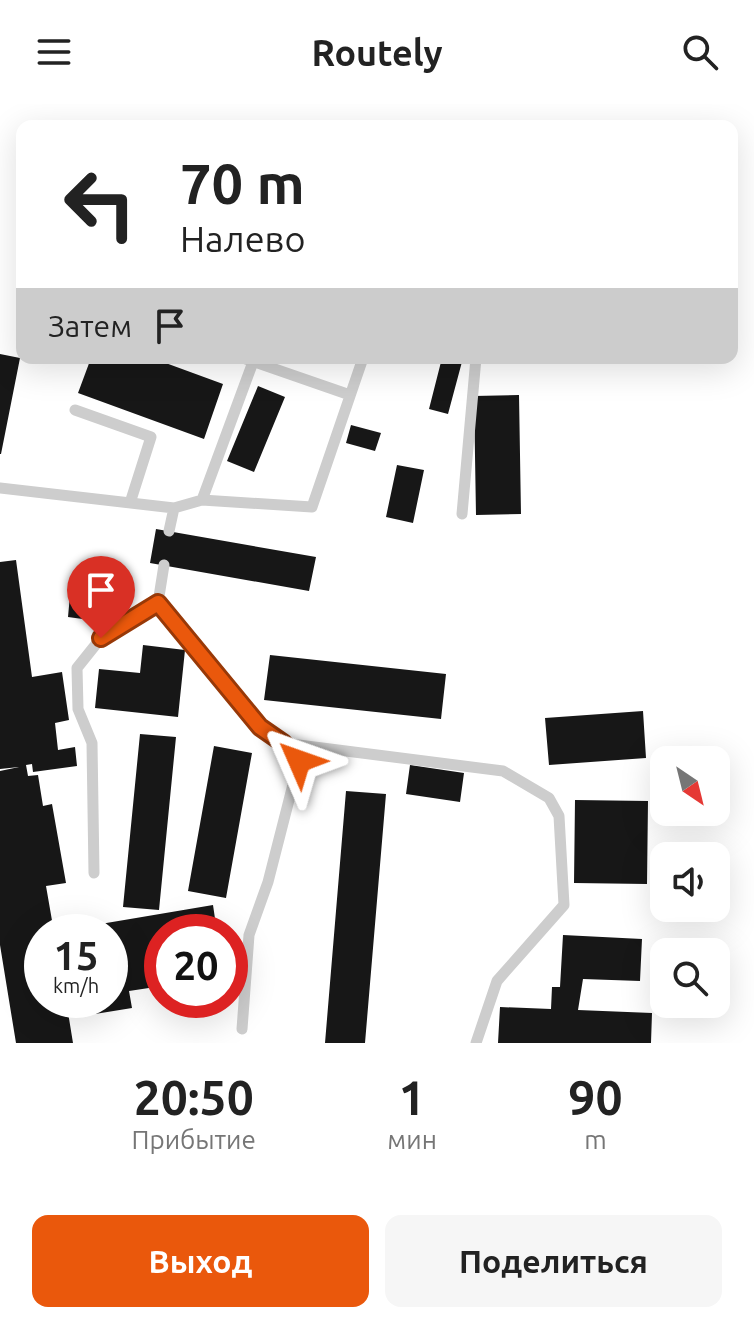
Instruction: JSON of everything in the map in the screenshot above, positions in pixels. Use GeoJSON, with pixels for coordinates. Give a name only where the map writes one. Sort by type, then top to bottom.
{"type":"FeatureCollection","features":[{"type":"Feature","properties":{"kind":"lane"},"geometry":{"type":"LineString","coordinates":[[202,500],[247,364]]}},
{"type":"Feature","properties":{"kind":"lane"},"geometry":{"type":"LineString","coordinates":[[260,364],[350,395]]}},
{"type":"Feature","properties":{"kind":"lane"},"geometry":{"type":"LineString","coordinates":[[0,488],[174,508],[202,500],[312,507],[361,364]]}},
{"type":"Feature","properties":{"kind":"lane"},"geometry":{"type":"LineString","coordinates":[[462,514],[475,364]]}},
{"type":"Feature","properties":{"kind":"lane"},"geometry":{"type":"LineString","coordinates":[[75,410],[151,437],[130,503]]}},
{"type":"Feature","properties":{"kind":"lane"},"geometry":{"type":"LineString","coordinates":[[169,531],[174,508]]}},
{"type":"Feature","properties":{"kind":"lane"},"geometry":{"type":"LineString","coordinates":[[164,565],[158,603],[260,727],[283,743],[299,761],[268,882],[249,935],[242,1029]]}},
{"type":"Feature","properties":{"kind":"lane"},"geometry":{"type":"LineString","coordinates":[[94,873],[92,743],[78,709],[77,668],[101,638],[158,603]]}},
{"type":"Feature","properties":{"kind":"lane"},"geometry":{"type":"LineString","coordinates":[[283,743],[503,771],[549,798],[559,816],[564,905],[497,981],[476,1043]]}},
{"type":"Feature","properties":{"kind":"building"},"geometry":{"type":"Polygon","coordinates":[[[0,354],[16,357],[16,364],[19,364],[0,454],[0,354]]]}},
{"type":"Feature","properties":{"kind":"building"},"geometry":{"type":"Polygon","coordinates":[[[89,364],[168,364],[223,384],[204,439],[78,393],[89,364]]]}},
{"type":"Feature","properties":{"kind":"building"},"geometry":{"type":"Polygon","coordinates":[[[440,364],[461,364],[448,414],[429,409],[440,364]]]}},
{"type":"Feature","properties":{"kind":"building"},"geometry":{"type":"Polygon","coordinates":[[[258,386],[285,397],[254,472],[227,461],[258,386]]]}},
{"type":"Feature","properties":{"kind":"building"},"geometry":{"type":"Polygon","coordinates":[[[519,395],[521,514],[476,515],[474,396],[519,395]]]}},
{"type":"Feature","properties":{"kind":"building"},"geometry":{"type":"Polygon","coordinates":[[[351,425],[381,433],[375,451],[346,443],[351,425]]]}},
{"type":"Feature","properties":{"kind":"building"},"geometry":{"type":"Polygon","coordinates":[[[397,465],[424,470],[413,523],[386,517],[397,465]]]}},
{"type":"Feature","properties":{"kind":"building"},"geometry":{"type":"Polygon","coordinates":[[[156,529],[316,557],[309,591],[150,563],[156,529]]]}},
{"type":"Feature","properties":{"kind":"building"},"geometry":{"type":"Polygon","coordinates":[[[16,560],[32,677],[62,672],[69,720],[55,723],[58,750],[75,747],[77,766],[33,772],[32,764],[26,765],[28,776],[38,775],[43,806],[52,804],[66,883],[46,886],[51,914],[24,914],[24,1018],[69,1018],[73,1043],[16,1043],[0,945],[0,771],[19,767],[0,769],[0,562],[16,560]]]}},
{"type":"Feature","properties":{"kind":"building"},"geometry":{"type":"Polygon","coordinates":[[[70,595],[92,597],[90,620],[68,617],[70,595]]]}},
{"type":"Feature","properties":{"kind":"building"},"geometry":{"type":"Polygon","coordinates":[[[143,645],[185,650],[178,717],[95,708],[99,669],[140,673],[143,645]]]}},
{"type":"Feature","properties":{"kind":"building"},"geometry":{"type":"Polygon","coordinates":[[[270,655],[446,674],[441,719],[264,700],[270,655]]]}},
{"type":"Feature","properties":{"kind":"building"},"geometry":{"type":"Polygon","coordinates":[[[643,711],[646,758],[549,765],[545,718],[643,711]]]}},
{"type":"Feature","properties":{"kind":"building"},"geometry":{"type":"Polygon","coordinates":[[[140,734],[176,737],[159,910],[123,907],[140,734]]]}},
{"type":"Feature","properties":{"kind":"building"},"geometry":{"type":"Polygon","coordinates":[[[214,746],[252,753],[226,898],[188,891],[214,746]]]}},
{"type":"Feature","properties":{"kind":"building"},"geometry":{"type":"Polygon","coordinates":[[[410,765],[464,773],[460,802],[406,794],[410,765]]]}},
{"type":"Feature","properties":{"kind":"building"},"geometry":{"type":"Polygon","coordinates":[[[346,791],[386,794],[365,1043],[325,1043],[346,791]]]}},
{"type":"Feature","properties":{"kind":"building"},"geometry":{"type":"Polygon","coordinates":[[[575,800],[648,801],[647,884],[574,883],[575,800]]]}},
{"type":"Feature","properties":{"kind":"building"},"geometry":{"type":"Polygon","coordinates":[[[213,905],[214,914],[160,914],[213,905]]]}},
{"type":"Feature","properties":{"kind":"building"},"geometry":{"type":"Polygon","coordinates":[[[144,917],[144,989],[129,991],[132,1008],[128,1009],[128,919],[144,917]]]}},
{"type":"Feature","properties":{"kind":"building"},"geometry":{"type":"Polygon","coordinates":[[[563,935],[642,939],[640,981],[583,979],[578,1010],[650,1013],[651,1043],[498,1043],[500,1007],[551,1009],[552,987],[560,987],[563,935]]]}},
{"type":"Feature","properties":{"kind":"route"},"geometry":{"type":"LineString","coordinates":[[101,638],[158,603],[260,727],[283,743],[299,761]]}}]}
